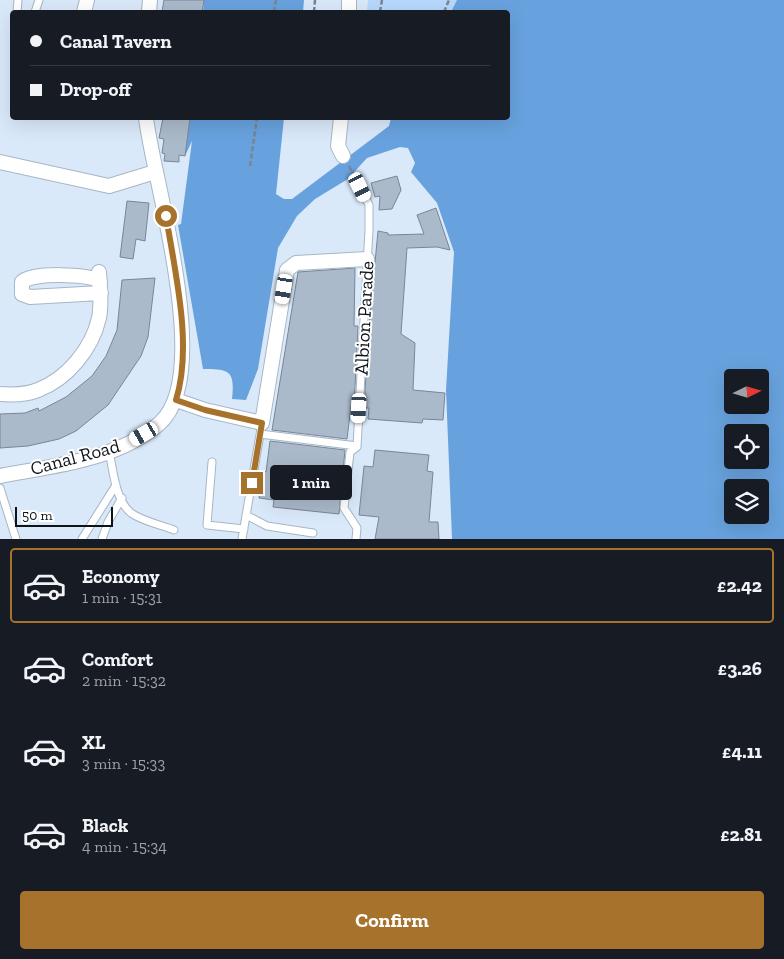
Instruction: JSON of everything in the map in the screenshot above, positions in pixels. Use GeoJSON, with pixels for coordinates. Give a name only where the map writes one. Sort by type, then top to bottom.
{"type":"FeatureCollection","features":[{"type":"Feature","properties":{"kind":"street","name":"Canal Road"},"geometry":{"type":"LineString","coordinates":[[0,476],[63,464],[109,451],[132,441],[153,428],[168,413],[176,400],[181,375],[182,332],[166,216],[155,172],[146,120]]}},
{"type":"Feature","properties":{"kind":"street"},"geometry":{"type":"LineString","coordinates":[[341,120],[338,146],[344,156]]}},
{"type":"Feature","properties":{"kind":"street"},"geometry":{"type":"LineString","coordinates":[[0,162],[109,186],[155,172]]}},
{"type":"Feature","properties":{"kind":"street"},"geometry":{"type":"LineString","coordinates":[[176,400],[261,429],[287,270],[296,264],[367,259]]}},
{"type":"Feature","properties":{"kind":"street"},"geometry":{"type":"LineString","coordinates":[[0,394],[23,394],[39,390],[70,368],[86,348],[94,333],[100,310],[100,282]]}},
{"type":"Feature","properties":{"kind":"lane","name":"Albion Parade"},"geometry":{"type":"LineString","coordinates":[[356,539],[357,528],[344,508],[350,452],[357,446],[367,259],[369,205],[360,187]]}},
{"type":"Feature","properties":{"kind":"lane"},"geometry":{"type":"LineString","coordinates":[[242,539],[261,429],[357,446]]}},
{"type":"Feature","properties":{"kind":"lane"},"geometry":{"type":"LineString","coordinates":[[109,451],[116,485],[132,514],[174,530]]}},
{"type":"Feature","properties":{"kind":"lane"},"geometry":{"type":"LineString","coordinates":[[212,462],[207,525],[244,529]]}},
{"type":"Feature","properties":{"kind":"lane"},"geometry":{"type":"LineString","coordinates":[[82,539],[116,485]]}},
{"type":"Feature","properties":{"kind":"lane"},"geometry":{"type":"LineString","coordinates":[[0,488],[16,539]]}},
{"type":"Feature","properties":{"kind":"lane"},"geometry":{"type":"LineString","coordinates":[[102,539],[108,522],[122,498]]}},
{"type":"Feature","properties":{"kind":"lane"},"geometry":{"type":"LineString","coordinates":[[246,515],[267,526],[313,533]]}},
{"type":"Feature","properties":{"kind":"path"},"geometry":{"type":"LineString","coordinates":[[250,166],[257,120]]}},
{"type":"Feature","properties":{"kind":"path"},"geometry":{"type":"LineString","coordinates":[[344,156],[360,187]]}},
{"type":"Feature","properties":{"kind":"shaded area"},"geometry":{"type":"Polygon","coordinates":[[[368,0],[516,0],[503,10],[367,10],[368,0]]]}},
{"type":"Feature","properties":{"kind":"water"},"geometry":{"type":"Polygon","coordinates":[[[204,0],[304,0],[303,10],[203,10],[204,0]]]}},
{"type":"Feature","properties":{"kind":"water"},"geometry":{"type":"Polygon","coordinates":[[[457,0],[784,0],[784,539],[452,539],[446,390],[454,252],[437,203],[411,172],[415,163],[408,148],[400,147],[367,158],[348,179],[315,199],[297,216],[278,248],[258,369],[246,400],[232,399],[233,382],[229,373],[203,369],[178,225],[181,224],[192,141],[185,156],[190,120],[284,120],[276,194],[284,199],[292,199],[389,126],[390,120],[510,120],[510,10],[452,10],[457,0]]]}},
{"type":"Feature","properties":{"kind":"building"},"geometry":{"type":"Polygon","coordinates":[[[164,0],[204,0],[202,10],[162,10],[164,0]]]}},
{"type":"Feature","properties":{"kind":"building"},"geometry":{"type":"Polygon","coordinates":[[[163,120],[190,120],[185,156],[179,155],[179,162],[164,161],[165,154],[162,153],[164,139],[159,138],[163,120]]]}},
{"type":"Feature","properties":{"kind":"building"},"geometry":{"type":"Polygon","coordinates":[[[397,176],[401,190],[392,209],[379,210],[380,196],[375,197],[371,183],[397,176]]]}},
{"type":"Feature","properties":{"kind":"building"},"geometry":{"type":"Polygon","coordinates":[[[127,201],[149,203],[145,241],[136,239],[133,259],[120,257],[127,201]]]}},
{"type":"Feature","properties":{"kind":"building"},"geometry":{"type":"Polygon","coordinates":[[[436,208],[450,250],[437,247],[407,248],[401,334],[415,343],[413,390],[445,393],[443,420],[423,419],[422,423],[368,419],[369,408],[364,408],[378,231],[388,233],[388,235],[424,234],[417,215],[436,208]]]}},
{"type":"Feature","properties":{"kind":"building"},"geometry":{"type":"Polygon","coordinates":[[[355,268],[354,326],[358,326],[354,407],[351,406],[347,439],[272,430],[298,272],[355,268]]]}},
{"type":"Feature","properties":{"kind":"building"},"geometry":{"type":"Polygon","coordinates":[[[155,278],[148,337],[141,356],[108,405],[76,431],[59,439],[28,446],[0,448],[0,414],[25,413],[38,408],[39,411],[66,397],[92,376],[106,356],[117,330],[122,280],[155,278]]]}},
{"type":"Feature","properties":{"kind":"building"},"geometry":{"type":"Polygon","coordinates":[[[270,441],[345,450],[339,514],[273,507],[274,500],[259,498],[263,471],[266,472],[270,441]]]}},
{"type":"Feature","properties":{"kind":"building"},"geometry":{"type":"Polygon","coordinates":[[[375,450],[429,455],[427,471],[433,472],[429,522],[438,522],[439,539],[375,539],[379,517],[359,515],[364,466],[373,467],[375,450]]]}},
{"type":"Feature","properties":{"kind":"route"},"geometry":{"type":"LineString","coordinates":[[166,216],[182,337],[182,366],[176,400],[205,410],[262,423],[252,483]]}}]}
